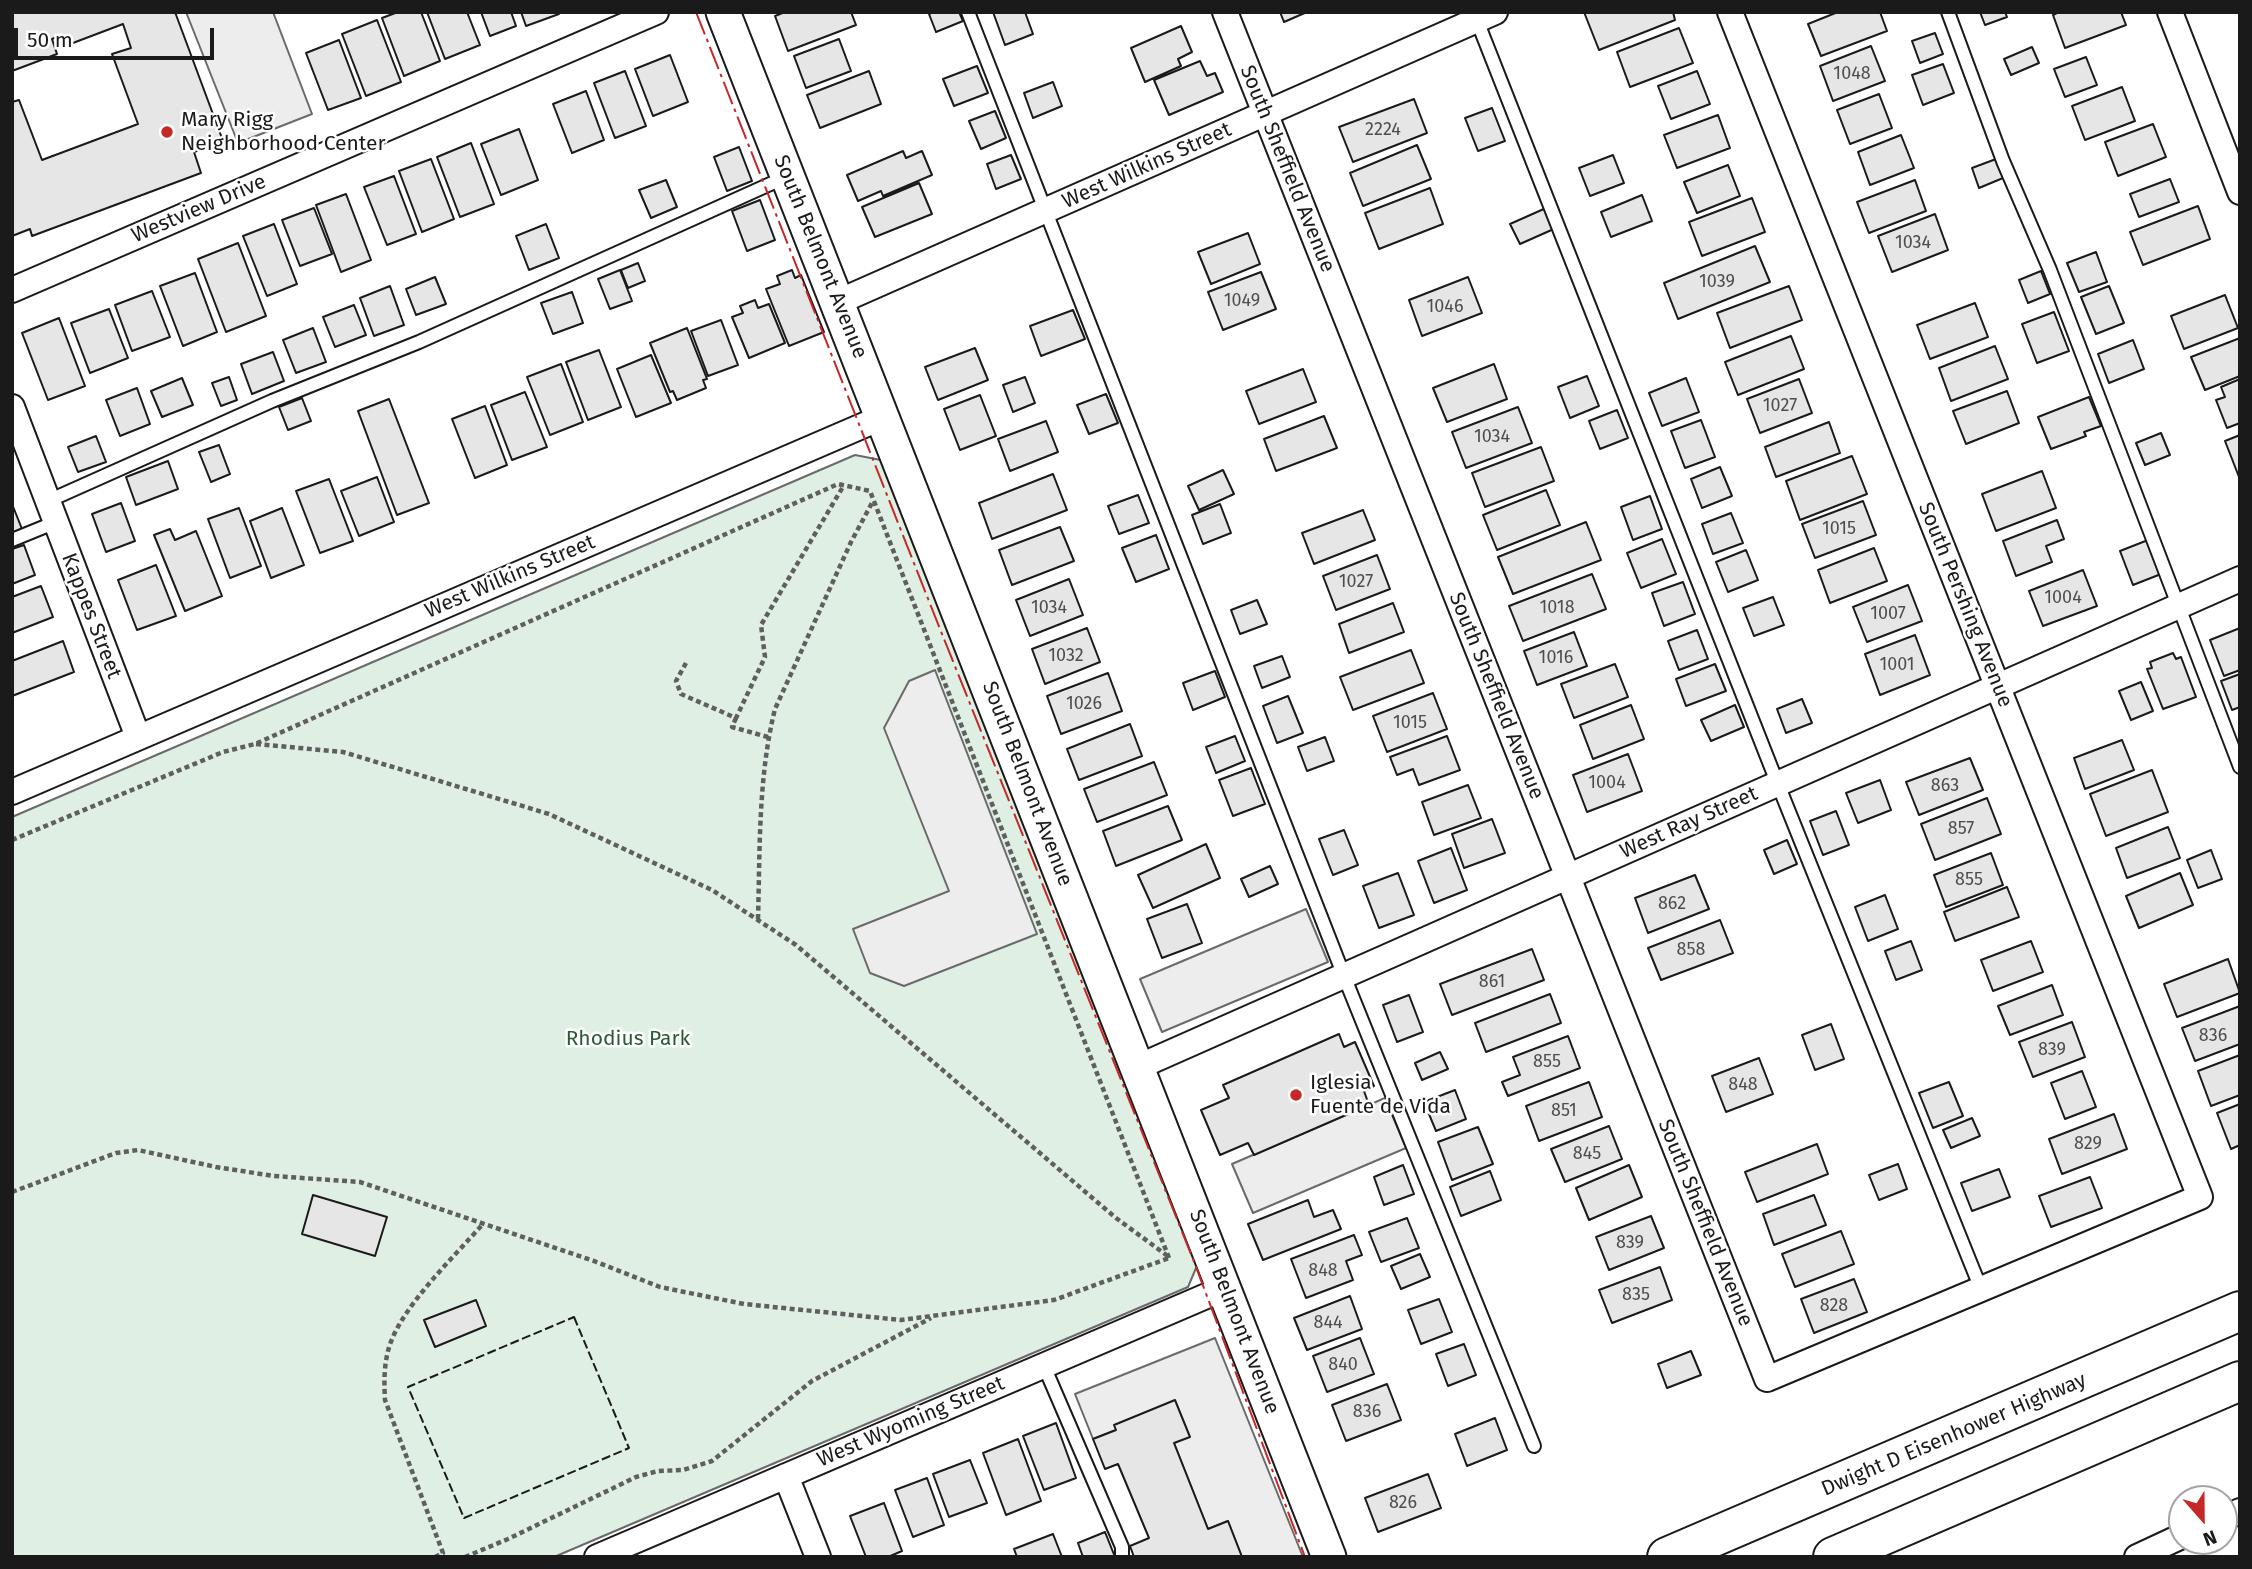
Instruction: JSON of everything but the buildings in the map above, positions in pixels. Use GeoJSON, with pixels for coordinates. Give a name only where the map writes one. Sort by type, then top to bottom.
{"type":"FeatureCollection","features":[{"type":"Feature","properties":{"kind":"highway","name":"Dwight D Eisenhower Highway"},"geometry":{"type":"LineString","coordinates":[[1667,1557],[2240,1311]]}},
{"type":"Feature","properties":{"kind":"highway"},"geometry":{"type":"LineString","coordinates":[[1833,1557],[2240,1381]]}},
{"type":"Feature","properties":{"kind":"main road","name":"South Belmont Avenue"},"geometry":{"type":"LineString","coordinates":[[723,12],[1329,1557]]}},
{"type":"Feature","properties":{"kind":"street","name":"Westview Drive"},"geometry":{"type":"LineString","coordinates":[[12,290],[656,12]]}},
{"type":"Feature","properties":{"kind":"street","name":"South Sheffield Avenue"},"geometry":{"type":"LineString","coordinates":[[1225,12],[1767,1380],[1981,1289]]}},
{"type":"Feature","properties":{"kind":"street","name":"South Pershing Avenue"},"geometry":{"type":"LineString","coordinates":[[1730,12],[2200,1197],[1981,1289]]}},
{"type":"Feature","properties":{"kind":"street"},"geometry":{"type":"LineString","coordinates":[[2170,12],[2240,192]]}},
{"type":"Feature","properties":{"kind":"street","name":"West Wilkins Street"},"geometry":{"type":"LineString","coordinates":[[838,302],[1482,15]]}},
{"type":"Feature","properties":{"kind":"street","name":"Kappes Street"},"geometry":{"type":"LineString","coordinates":[[12,407],[138,737]]}},
{"type":"Feature","properties":{"kind":"street","name":"West Wilkins Street"},"geometry":{"type":"LineString","coordinates":[[138,737],[883,417]]}},
{"type":"Feature","properties":{"kind":"street","name":"West Ray Street"},"geometry":{"type":"LineString","coordinates":[[1138,1067],[2240,579]]}},
{"type":"Feature","properties":{"kind":"street"},"geometry":{"type":"LineString","coordinates":[[12,792],[138,737]]}},
{"type":"Feature","properties":{"kind":"street","name":"West Wyoming Street"},"geometry":{"type":"LineString","coordinates":[[597,1557],[1225,1288]]}},
{"type":"Feature","properties":{"kind":"street"},"geometry":{"type":"LineString","coordinates":[[786,1476],[818,1557]]}},
{"type":"Feature","properties":{"kind":"street"},"geometry":{"type":"LineString","coordinates":[[2137,1557],[2168,1543]]}},
{"type":"Feature","properties":{"kind":"lane"},"geometry":{"type":"LineString","coordinates":[[968,12],[1344,976],[1534,1446]]}},
{"type":"Feature","properties":{"kind":"lane"},"geometry":{"type":"LineString","coordinates":[[1948,12],[2003,161],[2050,270],[2240,767]]}},
{"type":"Feature","properties":{"kind":"lane"},"geometry":{"type":"LineString","coordinates":[[1482,15],[1778,784],[1981,1289]]}},
{"type":"Feature","properties":{"kind":"lane"},"geometry":{"type":"LineString","coordinates":[[12,540],[52,511],[272,401],[419,342],[788,176]]}},
{"type":"Feature","properties":{"kind":"lane"},"geometry":{"type":"LineString","coordinates":[[1044,1366],[1122,1547],[1122,1557]]}},
{"type":"Feature","properties":{"kind":"path"},"geometry":{"type":"LineString","coordinates":[[12,840],[223,752],[255,744],[825,489],[838,484],[870,491],[1169,1258]]}},
{"type":"Feature","properties":{"kind":"path"},"geometry":{"type":"LineString","coordinates":[[768,737],[732,727],[765,657],[761,625],[844,485]]}},
{"type":"Feature","properties":{"kind":"path"},"geometry":{"type":"LineString","coordinates":[[758,920],[760,838],[768,737],[775,709],[851,542],[873,501]]}},
{"type":"Feature","properties":{"kind":"path"},"geometry":{"type":"LineString","coordinates":[[685,663],[676,681],[681,694],[736,718]]}},
{"type":"Feature","properties":{"kind":"path"},"geometry":{"type":"LineString","coordinates":[[255,744],[343,752],[549,814],[712,890],[796,945],[1116,1217],[1169,1258]]}},
{"type":"Feature","properties":{"kind":"path"},"geometry":{"type":"LineString","coordinates":[[12,1192],[116,1153],[138,1150],[251,1172],[359,1182],[594,1261],[660,1287],[744,1304],[901,1321],[1054,1300],[1169,1258]]}},
{"type":"Feature","properties":{"kind":"path"},"geometry":{"type":"LineString","coordinates":[[435,1557],[446,1555],[385,1399],[383,1376],[388,1349],[397,1326],[482,1225]]}},
{"type":"Feature","properties":{"kind":"path"},"geometry":{"type":"LineString","coordinates":[[465,1557],[636,1477],[658,1471],[683,1470],[712,1461],[812,1381],[935,1316]]}},
{"type":"Feature","properties":{"kind":"green space","name":"Rhodius Park"},"geometry":{"type":"Polygon","coordinates":[[[855,455],[886,461],[1199,1261],[1188,1287],[554,1557],[12,1557],[12,817],[855,455]]]}},
{"type":"Feature","properties":{"kind":"shaded area"},"geometry":{"type":"Polygon","coordinates":[[[186,12],[273,12],[312,114],[238,143],[186,12]]]}},
{"type":"Feature","properties":{"kind":"shaded area"},"geometry":{"type":"Polygon","coordinates":[[[935,670],[1037,934],[904,986],[870,973],[853,929],[949,891],[884,728],[909,681],[935,670]]]}},
{"type":"Feature","properties":{"kind":"shaded area"},"geometry":{"type":"Polygon","coordinates":[[[1306,909],[1328,962],[1162,1032],[1140,979],[1306,909]]]}},
{"type":"Feature","properties":{"kind":"shaded area"},"geometry":{"type":"Polygon","coordinates":[[[1385,1098],[1406,1148],[1253,1213],[1232,1164],[1385,1098]]]}},
{"type":"Feature","properties":{"kind":"shaded area"},"geometry":{"type":"Polygon","coordinates":[[[1215,1338],[1303,1557],[1242,1557],[1228,1521],[1208,1529],[1174,1443],[1189,1436],[1116,1430],[1093,1439],[1075,1394],[1215,1338]]]}},
{"type":"Feature","properties":{"kind":"fence"},"geometry":{"type":"LineString","coordinates":[[574,1317],[629,1448],[464,1518],[408,1387],[574,1317]]}},
{"type":"Feature","properties":{"kind":"power"},"geometry":{"type":"LineString","coordinates":[[696,12],[1193,1259],[1305,1557]]}},
{"type":"Feature","properties":{"kind":"place","name":"Mary Rigg Neighborhood Center"},"geometry":{"type":"Point","coordinates":[167,132]}},
{"type":"Feature","properties":{"kind":"place","name":"Iglesia Fuente de Vida"},"geometry":{"type":"Point","coordinates":[1296,1095]}}]}
